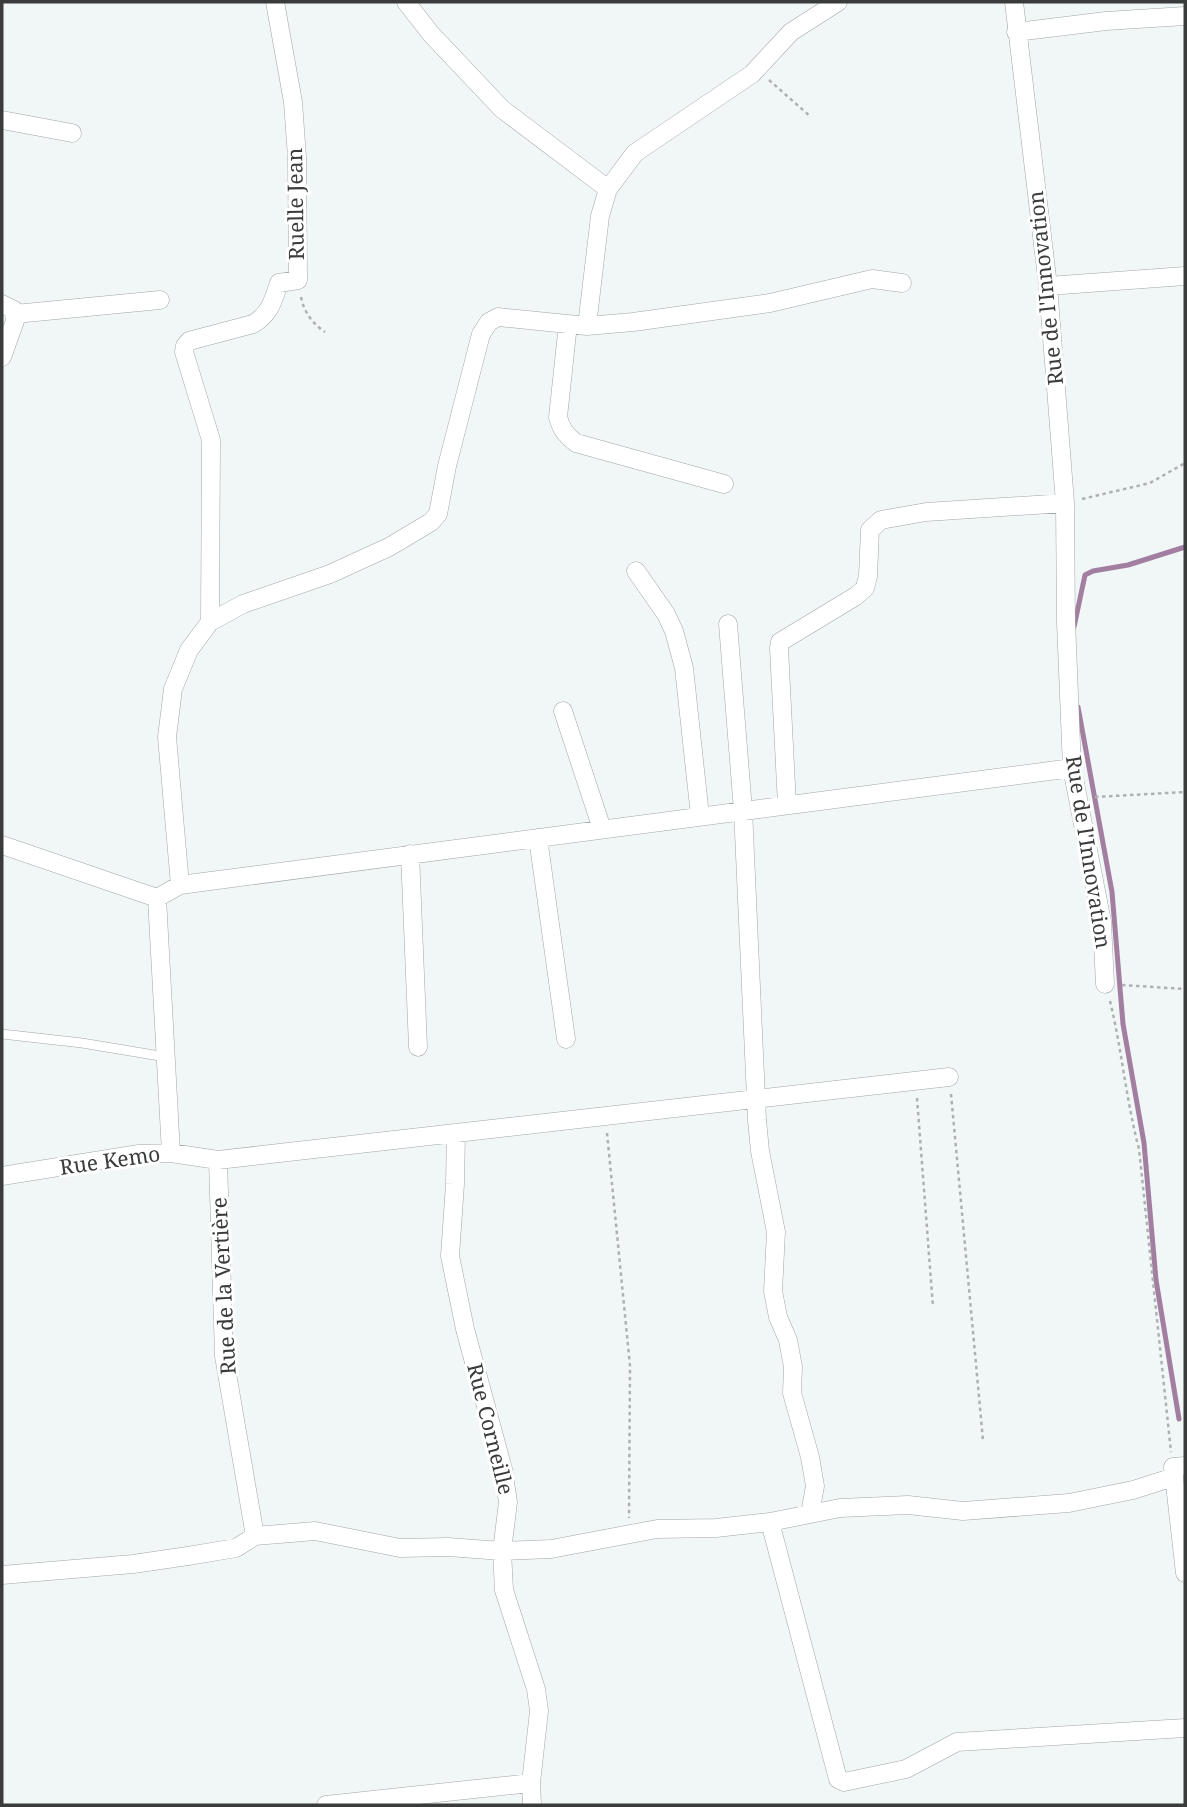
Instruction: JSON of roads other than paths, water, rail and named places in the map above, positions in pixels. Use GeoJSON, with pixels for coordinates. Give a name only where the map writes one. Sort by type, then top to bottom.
{"type":"FeatureCollection","features":[{"type":"Feature","properties":{"kind":"street","name":"Ruelle Jean"},"geometry":{"type":"LineString","coordinates":[[210,622],[211,440],[184,352],[189,341],[253,324],[271,309],[279,283],[298,280],[297,157],[293,102],[275,2]]}},
{"type":"Feature","properties":{"kind":"street"},"geometry":{"type":"LineString","coordinates":[[405,2],[431,34],[502,109],[608,189]]}},
{"type":"Feature","properties":{"kind":"street"},"geometry":{"type":"LineString","coordinates":[[587,326],[600,216],[608,189],[635,153],[756,69],[791,32],[838,2]]}},
{"type":"Feature","properties":{"kind":"street","name":"Rue de l'Innovation"},"geometry":{"type":"LineString","coordinates":[[1014,2],[1048,286],[1065,503],[1066,622],[1072,768],[1102,922],[1105,984]]}},
{"type":"Feature","properties":{"kind":"street"},"geometry":{"type":"LineString","coordinates":[[1016,32],[1106,21],[1185,16]]}},
{"type":"Feature","properties":{"kind":"street"},"geometry":{"type":"LineString","coordinates":[[2,120],[72,132]]}},
{"type":"Feature","properties":{"kind":"street"},"geometry":{"type":"LineString","coordinates":[[1048,286],[1185,276]]}},
{"type":"Feature","properties":{"kind":"street"},"geometry":{"type":"LineString","coordinates":[[180,884],[167,737],[173,689],[189,650],[210,622],[243,604],[330,575],[389,547],[431,522],[438,514],[447,466],[481,334],[488,322],[498,317],[587,326],[633,323],[770,303],[872,279],[902,284]]}},
{"type":"Feature","properties":{"kind":"street"},"geometry":{"type":"LineString","coordinates":[[2,357],[15,321],[8,308],[160,300]]}},
{"type":"Feature","properties":{"kind":"street"},"geometry":{"type":"LineString","coordinates":[[568,324],[558,417],[560,426],[568,436],[576,443],[724,484]]}},
{"type":"Feature","properties":{"kind":"street"},"geometry":{"type":"LineString","coordinates":[[787,805],[780,642],[865,588],[869,576],[870,530],[881,520],[926,512],[1065,503]]}},
{"type":"Feature","properties":{"kind":"street"},"geometry":{"type":"LineString","coordinates":[[636,571],[674,631],[684,668],[700,816]]}},
{"type":"Feature","properties":{"kind":"street"},"geometry":{"type":"LineString","coordinates":[[728,624],[743,810],[760,1151],[776,1232],[772,1291],[778,1317],[788,1340],[793,1367],[792,1393],[810,1457],[815,1486],[810,1514]]}},
{"type":"Feature","properties":{"kind":"street"},"geometry":{"type":"LineString","coordinates":[[563,711],[603,829]]}},
{"type":"Feature","properties":{"kind":"street"},"geometry":{"type":"LineString","coordinates":[[157,898],[180,884],[1072,768]]}},
{"type":"Feature","properties":{"kind":"street"},"geometry":{"type":"LineString","coordinates":[[537,838],[566,1040]]}},
{"type":"Feature","properties":{"kind":"street"},"geometry":{"type":"LineString","coordinates":[[2,845],[157,898]]}},
{"type":"Feature","properties":{"kind":"street"},"geometry":{"type":"LineString","coordinates":[[410,854],[418,1047]]}},
{"type":"Feature","properties":{"kind":"street"},"geometry":{"type":"LineString","coordinates":[[157,898],[171,1153]]}},
{"type":"Feature","properties":{"kind":"street","name":"Rue Kemo"},"geometry":{"type":"LineString","coordinates":[[2,1177],[139,1154],[171,1153],[218,1160],[949,1077]]}},
{"type":"Feature","properties":{"kind":"street","name":"Rue Corneille"},"geometry":{"type":"LineString","coordinates":[[456,1133],[450,1256],[465,1329],[503,1469],[508,1502],[502,1551],[504,1590],[536,1689],[539,1711],[531,1783],[532,1805]]}},
{"type":"Feature","properties":{"kind":"street","name":"Rue de la Vertière"},"geometry":{"type":"LineString","coordinates":[[218,1160],[224,1356],[255,1536]]}},
{"type":"Feature","properties":{"kind":"street"},"geometry":{"type":"LineString","coordinates":[[2,1574],[133,1564],[236,1548],[255,1536],[315,1531],[400,1548],[448,1547],[502,1551],[551,1549],[657,1529],[716,1528],[771,1522],[840,1508],[908,1505],[963,1511],[1069,1503],[1133,1490],[1177,1470],[1185,1573]]}},
{"type":"Feature","properties":{"kind":"street"},"geometry":{"type":"LineString","coordinates":[[771,1522],[840,1781],[906,1769],[957,1742],[1185,1728]]}},
{"type":"Feature","properties":{"kind":"street"},"geometry":{"type":"LineString","coordinates":[[326,1805],[531,1783]]}},
{"type":"Feature","properties":{"kind":"lane"},"geometry":{"type":"LineString","coordinates":[[2,1034],[82,1043],[166,1057]]}},
{"type":"Feature","properties":{"kind":"waterway"},"geometry":{"type":"LineString","coordinates":[[1074,627],[1085,575],[1185,547]]}},
{"type":"Feature","properties":{"kind":"waterway"},"geometry":{"type":"LineString","coordinates":[[1078,707],[1112,892],[1123,1024],[1144,1143],[1156,1280],[1179,1419]]}}]}
